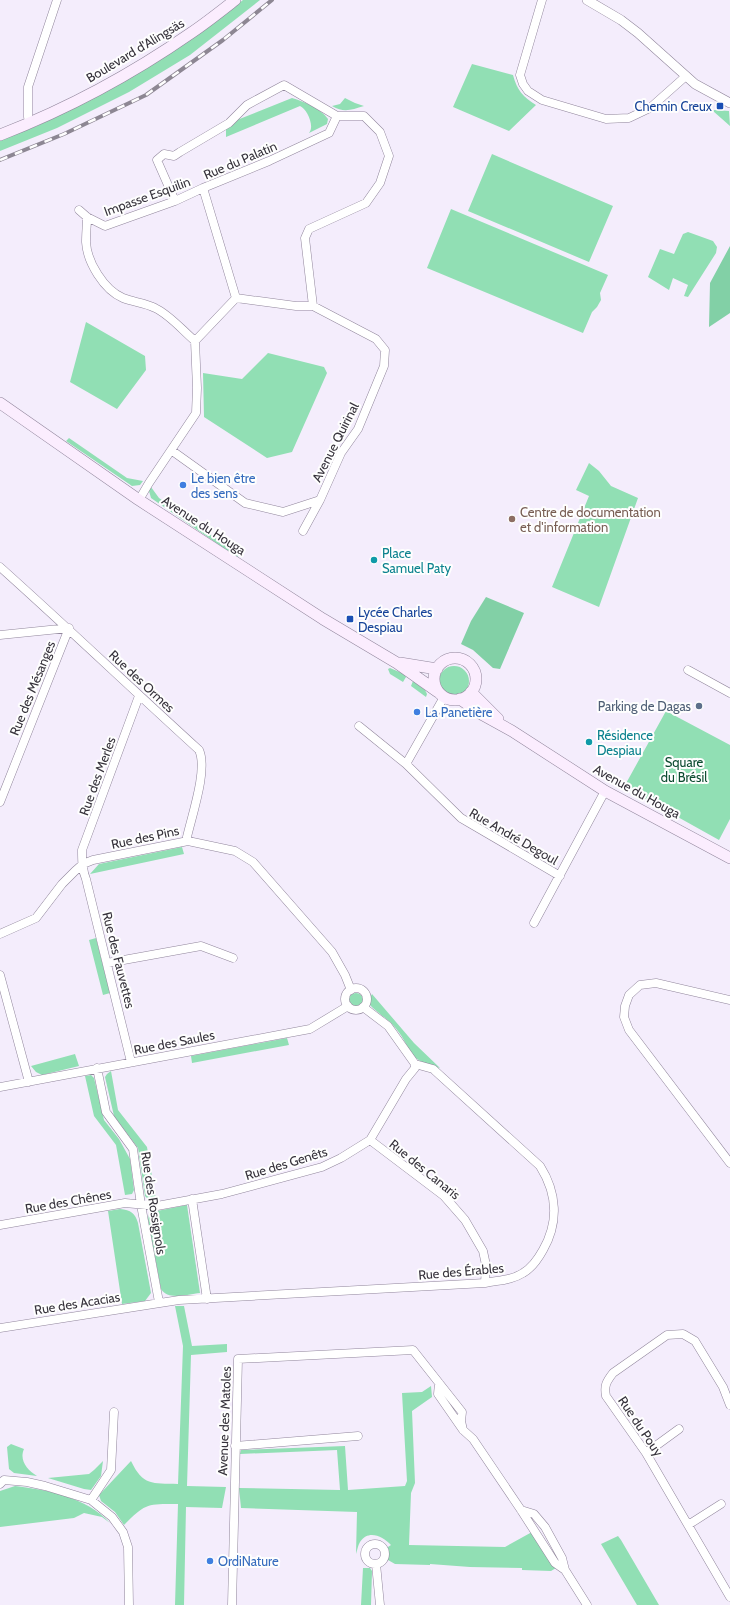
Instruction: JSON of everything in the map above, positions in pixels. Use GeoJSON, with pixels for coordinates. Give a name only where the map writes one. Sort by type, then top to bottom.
{"type":"FeatureCollection","features":[{"type":"Feature","properties":{"kind":"main road","name":"Boulevard d'Alingsäs"},"geometry":{"type":"LineString","coordinates":[[0,128],[28,117],[116,73],[188,28],[223,0]]}},
{"type":"Feature","properties":{"kind":"main road","name":"Boulevard d'Alingsäs"},"geometry":{"type":"LineString","coordinates":[[0,135],[36,121],[123,77],[192,33],[235,0]]}},
{"type":"Feature","properties":{"kind":"main road","name":"Avenue du Houga"},"geometry":{"type":"LineString","coordinates":[[0,403],[139,500],[323,619],[397,663],[441,695]]}},
{"type":"Feature","properties":{"kind":"main road"},"geometry":{"type":"LineString","coordinates":[[454,659],[467,663],[474,673],[475,679],[471,692],[466,697],[460,699],[449,699],[441,695],[433,682],[437,669],[447,660],[454,659]]}},
{"type":"Feature","properties":{"kind":"main road","name":"Avenue du Houga"},"geometry":{"type":"LineString","coordinates":[[397,663],[437,669]]}},
{"type":"Feature","properties":{"kind":"main road"},"geometry":{"type":"LineString","coordinates":[[471,692],[488,710],[512,731]]}},
{"type":"Feature","properties":{"kind":"main road"},"geometry":{"type":"LineString","coordinates":[[460,699],[483,715],[512,731]]}},
{"type":"Feature","properties":{"kind":"main road","name":"Avenue du Houga"},"geometry":{"type":"LineString","coordinates":[[512,731],[605,791],[730,858]]}},
{"type":"Feature","properties":{"kind":"street"},"geometry":{"type":"LineString","coordinates":[[28,117],[28,87],[57,0]]}},
{"type":"Feature","properties":{"kind":"street"},"geometry":{"type":"LineString","coordinates":[[542,0],[520,75],[528,92],[542,100],[606,120],[629,118],[650,108],[686,76]]}},
{"type":"Feature","properties":{"kind":"street"},"geometry":{"type":"LineString","coordinates":[[587,0],[621,20],[638,33],[695,84],[730,104]]}},
{"type":"Feature","properties":{"kind":"street"},"geometry":{"type":"LineString","coordinates":[[175,200],[157,160],[164,154],[174,156],[229,123],[247,105],[284,85],[337,116],[364,116],[380,132],[389,156],[380,183],[366,203],[309,230],[305,238],[313,306]]}},
{"type":"Feature","properties":{"kind":"street"},"geometry":{"type":"LineString","coordinates":[[716,95],[730,96]]}},
{"type":"Feature","properties":{"kind":"street","name":"Rue du Palatin"},"geometry":{"type":"LineString","coordinates":[[236,298],[203,188],[269,162],[329,133],[337,116]]}},
{"type":"Feature","properties":{"kind":"street","name":"Impasse Esquilin"},"geometry":{"type":"LineString","coordinates":[[79,210],[87,217],[105,226],[203,188]]}},
{"type":"Feature","properties":{"kind":"street"},"geometry":{"type":"LineString","coordinates":[[87,217],[86,243],[89,254],[98,275],[111,291],[123,298],[154,307],[164,313],[195,341],[197,388],[196,413],[139,500]]}},
{"type":"Feature","properties":{"kind":"street"},"geometry":{"type":"LineString","coordinates":[[195,341],[236,298]]}},
{"type":"Feature","properties":{"kind":"street","name":"Avenue Quirinal"},"geometry":{"type":"LineString","coordinates":[[171,450],[245,503],[283,512],[320,500],[341,453],[358,429],[384,366],[385,350],[376,339],[313,306],[296,306],[236,298]]}},
{"type":"Feature","properties":{"kind":"street"},"geometry":{"type":"LineString","coordinates":[[303,531],[320,500]]}},
{"type":"Feature","properties":{"kind":"street","name":"Rue des Ormes"},"geometry":{"type":"LineString","coordinates":[[0,566],[69,628],[139,696],[199,750],[202,757],[202,772],[187,836],[188,841]]}},
{"type":"Feature","properties":{"kind":"street"},"geometry":{"type":"LineString","coordinates":[[0,634],[69,628]]}},
{"type":"Feature","properties":{"kind":"street","name":"Rue des Mésanges"},"geometry":{"type":"LineString","coordinates":[[0,802],[69,628]]}},
{"type":"Feature","properties":{"kind":"street"},"geometry":{"type":"LineString","coordinates":[[688,670],[729,691]]}},
{"type":"Feature","properties":{"kind":"street"},"geometry":{"type":"LineString","coordinates":[[406,764],[441,695]]}},
{"type":"Feature","properties":{"kind":"street","name":"Rue des Merles"},"geometry":{"type":"LineString","coordinates":[[83,864],[82,850],[139,696]]}},
{"type":"Feature","properties":{"kind":"street","name":"Rue André Degoul"},"geometry":{"type":"LineString","coordinates":[[359,726],[406,764],[461,818],[560,876]]}},
{"type":"Feature","properties":{"kind":"street"},"geometry":{"type":"LineString","coordinates":[[534,923],[605,791]]}},
{"type":"Feature","properties":{"kind":"street","name":"Rue des Pins"},"geometry":{"type":"LineString","coordinates":[[0,934],[36,918],[62,884],[83,864],[93,860],[188,841],[235,851],[253,862],[332,952],[342,968],[351,990]]}},
{"type":"Feature","properties":{"kind":"street","name":"Rue des Fauvettes"},"geometry":{"type":"LineString","coordinates":[[83,864],[83,872],[131,1062]]}},
{"type":"Feature","properties":{"kind":"street"},"geometry":{"type":"LineString","coordinates":[[107,963],[201,946],[233,958]]}},
{"type":"Feature","properties":{"kind":"street"},"geometry":{"type":"LineString","coordinates":[[0,975],[29,1082]]}},
{"type":"Feature","properties":{"kind":"street"},"geometry":{"type":"LineString","coordinates":[[730,1000],[656,983],[640,985],[630,995],[625,1006],[624,1017],[629,1030],[730,1163]]}},
{"type":"Feature","properties":{"kind":"street"},"geometry":{"type":"LineString","coordinates":[[358,989],[364,992],[366,1002],[363,1007],[353,1010],[348,1006],[345,997],[351,990],[358,989]]}},
{"type":"Feature","properties":{"kind":"street","name":"Rue des Saules"},"geometry":{"type":"LineString","coordinates":[[0,1087],[310,1029],[348,1006]]}},
{"type":"Feature","properties":{"kind":"street"},"geometry":{"type":"LineString","coordinates":[[363,1007],[388,1026],[415,1064]]}},
{"type":"Feature","properties":{"kind":"street","name":"Rue des Genêts"},"geometry":{"type":"LineString","coordinates":[[141,1205],[157,1206],[222,1194],[322,1167],[341,1158],[370,1140],[406,1079],[416,1068],[415,1064]]}},
{"type":"Feature","properties":{"kind":"street","name":"Rue des Érables"},"geometry":{"type":"LineString","coordinates":[[159,1302],[485,1283],[509,1280],[524,1273],[535,1263],[550,1238],[554,1220],[553,1200],[548,1179],[540,1166],[433,1069],[415,1064]]}},
{"type":"Feature","properties":{"kind":"street","name":"Rue des Rossignols"},"geometry":{"type":"LineString","coordinates":[[97,1068],[106,1112],[133,1149],[141,1205],[159,1302]]}},
{"type":"Feature","properties":{"kind":"street","name":"Rue des Canaris"},"geometry":{"type":"LineString","coordinates":[[370,1140],[444,1196],[465,1220],[483,1251],[486,1265],[485,1283]]}},
{"type":"Feature","properties":{"kind":"street"},"geometry":{"type":"LineString","coordinates":[[192,1199],[207,1299]]}},
{"type":"Feature","properties":{"kind":"street","name":"Rue des Chênes"},"geometry":{"type":"LineString","coordinates":[[0,1225],[125,1202],[141,1205]]}},
{"type":"Feature","properties":{"kind":"street","name":"Rue des Acacias"},"geometry":{"type":"LineString","coordinates":[[0,1328],[159,1302]]}},
{"type":"Feature","properties":{"kind":"street","name":"Rue du Pouy"},"geometry":{"type":"LineString","coordinates":[[730,1405],[723,1387],[695,1341],[683,1334],[667,1335],[613,1373],[606,1381],[606,1396],[646,1453],[730,1597]]}},
{"type":"Feature","properties":{"kind":"street","name":"Avenue des Matoles"},"geometry":{"type":"LineString","coordinates":[[232,1605],[238,1359],[413,1350],[462,1412],[461,1421],[464,1430],[473,1439],[521,1510],[534,1514],[544,1527],[562,1558],[566,1570],[587,1605]]}},
{"type":"Feature","properties":{"kind":"street"},"geometry":{"type":"LineString","coordinates":[[91,1500],[111,1470],[114,1412]]}},
{"type":"Feature","properties":{"kind":"street"},"geometry":{"type":"LineString","coordinates":[[646,1453],[679,1429]]}},
{"type":"Feature","properties":{"kind":"street"},"geometry":{"type":"LineString","coordinates":[[235,1446],[358,1436]]}},
{"type":"Feature","properties":{"kind":"street"},"geometry":{"type":"LineString","coordinates":[[0,1484],[4,1480],[27,1482],[91,1500],[112,1518],[123,1532],[128,1548],[129,1605]]}},
{"type":"Feature","properties":{"kind":"street"},"geometry":{"type":"LineString","coordinates":[[688,1525],[721,1504]]}},
{"type":"Feature","properties":{"kind":"street"},"geometry":{"type":"LineString","coordinates":[[376,1564],[378,1603]]}},
{"type":"Feature","properties":{"kind":"green space"},"geometry":{"type":"Polygon","coordinates":[[[243,0],[260,0],[190,55],[129,92],[57,128],[0,151],[0,140],[37,126],[100,94],[202,32],[243,0]]]}},
{"type":"Feature","properties":{"kind":"green space"},"geometry":{"type":"Polygon","coordinates":[[[472,64],[513,75],[516,85],[521,93],[536,105],[509,131],[453,107],[472,64]]]}},
{"type":"Feature","properties":{"kind":"green space"},"geometry":{"type":"Polygon","coordinates":[[[292,98],[317,109],[328,119],[327,124],[309,133],[311,130],[311,122],[308,114],[300,106],[226,137],[226,128],[237,120],[292,98]]]}},
{"type":"Feature","properties":{"kind":"green space"},"geometry":{"type":"Polygon","coordinates":[[[345,98],[364,106],[351,110],[340,110],[332,106],[340,104],[345,98]]]}},
{"type":"Feature","properties":{"kind":"green space"},"geometry":{"type":"Polygon","coordinates":[[[713,111],[729,111],[730,126],[713,111]]]}},
{"type":"Feature","properties":{"kind":"green space"},"geometry":{"type":"Polygon","coordinates":[[[492,154],[613,206],[589,262],[468,211],[492,154]]]}},
{"type":"Feature","properties":{"kind":"green space"},"geometry":{"type":"Polygon","coordinates":[[[451,209],[608,275],[600,293],[601,300],[592,312],[583,333],[427,268],[451,209]]]}},
{"type":"Feature","properties":{"kind":"green space"},"geometry":{"type":"Polygon","coordinates":[[[688,232],[713,241],[717,247],[716,253],[688,297],[684,296],[688,285],[673,278],[669,290],[648,277],[660,249],[674,254],[683,234],[688,232]]]}},
{"type":"Feature","properties":{"kind":"green space"},"geometry":{"type":"Polygon","coordinates":[[[730,246],[730,313],[709,327],[710,283],[730,246]]]}},
{"type":"Feature","properties":{"kind":"green space"},"geometry":{"type":"Polygon","coordinates":[[[86,322],[145,356],[146,370],[117,409],[70,382],[86,322]]]}},
{"type":"Feature","properties":{"kind":"green space"},"geometry":{"type":"Polygon","coordinates":[[[268,353],[324,367],[327,373],[292,452],[267,458],[204,417],[203,373],[242,379],[268,353]]]}},
{"type":"Feature","properties":{"kind":"green space"},"geometry":{"type":"Polygon","coordinates":[[[69,438],[127,478],[143,481],[140,485],[132,486],[66,441],[69,438]]]}},
{"type":"Feature","properties":{"kind":"green space"},"geometry":{"type":"Polygon","coordinates":[[[589,463],[599,471],[611,486],[638,498],[599,607],[552,587],[589,496],[576,490],[589,463]]]}},
{"type":"Feature","properties":{"kind":"green space"},"geometry":{"type":"Polygon","coordinates":[[[151,487],[159,498],[237,553],[238,558],[151,498],[149,491],[151,487]]]}},
{"type":"Feature","properties":{"kind":"green space"},"geometry":{"type":"Polygon","coordinates":[[[486,597],[524,613],[500,669],[493,668],[473,650],[461,644],[471,621],[486,597]]]}},
{"type":"Feature","properties":{"kind":"green space"},"geometry":{"type":"Polygon","coordinates":[[[454,666],[465,670],[469,681],[465,692],[454,696],[443,692],[439,681],[443,670],[454,666]]]}},
{"type":"Feature","properties":{"kind":"green space"},"geometry":{"type":"Polygon","coordinates":[[[390,668],[404,674],[406,677],[403,682],[390,674],[388,669],[390,668]]]}},
{"type":"Feature","properties":{"kind":"green space"},"geometry":{"type":"Polygon","coordinates":[[[413,681],[425,690],[427,694],[426,697],[411,686],[413,681]]]}},
{"type":"Feature","properties":{"kind":"green space","name":"Square du Brésil"},"geometry":{"type":"Polygon","coordinates":[[[666,711],[730,745],[730,819],[719,840],[624,787],[666,711]]]}},
{"type":"Feature","properties":{"kind":"green space"},"geometry":{"type":"Polygon","coordinates":[[[182,847],[184,854],[90,874],[99,864],[182,847]]]}},
{"type":"Feature","properties":{"kind":"green space"},"geometry":{"type":"Polygon","coordinates":[[[96,938],[110,993],[103,995],[89,940],[96,938]]]}},
{"type":"Feature","properties":{"kind":"green space"},"geometry":{"type":"Polygon","coordinates":[[[356,993],[361,995],[363,1000],[361,1005],[356,1007],[351,1005],[349,1000],[351,995],[356,993]]]}},
{"type":"Feature","properties":{"kind":"green space"},"geometry":{"type":"Polygon","coordinates":[[[372,994],[414,1043],[440,1068],[420,1061],[414,1056],[399,1032],[369,1004],[369,999],[372,994]]]}},
{"type":"Feature","properties":{"kind":"green space"},"geometry":{"type":"Polygon","coordinates":[[[287,1038],[289,1045],[192,1063],[191,1056],[287,1038]]]}},
{"type":"Feature","properties":{"kind":"green space"},"geometry":{"type":"Polygon","coordinates":[[[75,1054],[79,1066],[42,1075],[36,1072],[31,1066],[75,1054]]]}},
{"type":"Feature","properties":{"kind":"green space"},"geometry":{"type":"Polygon","coordinates":[[[111,1071],[118,1110],[147,1147],[156,1200],[149,1200],[145,1196],[138,1148],[114,1116],[105,1077],[111,1071]]]}},
{"type":"Feature","properties":{"kind":"green space"},"geometry":{"type":"Polygon","coordinates":[[[91,1075],[94,1078],[104,1120],[119,1139],[130,1159],[134,1190],[132,1194],[125,1195],[116,1145],[94,1116],[85,1076],[91,1075]]]}},
{"type":"Feature","properties":{"kind":"green space"},"geometry":{"type":"Polygon","coordinates":[[[187,1205],[200,1293],[173,1296],[164,1293],[161,1289],[148,1220],[149,1214],[152,1212],[187,1205]]]}},
{"type":"Feature","properties":{"kind":"green space"},"geometry":{"type":"Polygon","coordinates":[[[120,1209],[127,1210],[132,1213],[138,1223],[151,1293],[145,1301],[122,1304],[108,1211],[120,1209]]]}},
{"type":"Feature","properties":{"kind":"green space"},"geometry":{"type":"Polygon","coordinates":[[[175,1306],[184,1306],[192,1346],[227,1344],[227,1352],[191,1355],[187,1486],[226,1487],[222,1508],[186,1507],[184,1605],[175,1605],[178,1504],[148,1506],[137,1512],[124,1525],[115,1512],[101,1501],[99,1495],[131,1461],[140,1475],[149,1482],[178,1484],[183,1346],[175,1306]]]}},
{"type":"Feature","properties":{"kind":"green space"},"geometry":{"type":"Polygon","coordinates":[[[431,1386],[432,1397],[412,1411],[415,1483],[411,1493],[409,1545],[505,1547],[532,1532],[556,1568],[551,1571],[522,1570],[522,1568],[395,1564],[388,1560],[388,1547],[391,1545],[380,1537],[372,1535],[364,1538],[359,1543],[356,1554],[357,1512],[241,1508],[239,1488],[340,1490],[337,1450],[240,1454],[241,1450],[345,1446],[348,1490],[405,1486],[407,1481],[402,1393],[422,1392],[431,1386]]]}},
{"type":"Feature","properties":{"kind":"green space"},"geometry":{"type":"Polygon","coordinates":[[[11,1444],[24,1449],[23,1461],[27,1468],[37,1476],[14,1473],[9,1469],[7,1447],[11,1444]]]}},
{"type":"Feature","properties":{"kind":"green space"},"geometry":{"type":"Polygon","coordinates":[[[103,1461],[101,1476],[91,1490],[48,1478],[89,1474],[103,1461]]]}},
{"type":"Feature","properties":{"kind":"green space"},"geometry":{"type":"Polygon","coordinates":[[[15,1486],[66,1496],[90,1507],[110,1523],[102,1517],[84,1513],[74,1518],[0,1527],[0,1491],[15,1486]]]}},
{"type":"Feature","properties":{"kind":"green space"},"geometry":{"type":"Polygon","coordinates":[[[618,1536],[659,1605],[637,1605],[601,1544],[618,1536]]]}},
{"type":"Feature","properties":{"kind":"green space"},"geometry":{"type":"Polygon","coordinates":[[[363,1568],[370,1568],[372,1571],[371,1605],[361,1605],[363,1568]]]}},
{"type":"Feature","properties":{"kind":"railway"},"geometry":{"type":"LineString","coordinates":[[0,160],[64,134],[146,95],[223,40],[272,0]]}},
{"type":"Feature","properties":{"kind":"place","name":"Chemin Creux"},"geometry":{"type":"Point","coordinates":[720,106]}},
{"type":"Feature","properties":{"kind":"place","name":"Le bien être des sens"},"geometry":{"type":"Point","coordinates":[183,485]}},
{"type":"Feature","properties":{"kind":"place","name":"Centre de documentation et d'information"},"geometry":{"type":"Point","coordinates":[512,519]}},
{"type":"Feature","properties":{"kind":"place","name":"Place Samuel Paty"},"geometry":{"type":"Point","coordinates":[374,560]}},
{"type":"Feature","properties":{"kind":"place","name":"Lycée Charles Despiau"},"geometry":{"type":"Point","coordinates":[350,619]}},
{"type":"Feature","properties":{"kind":"place","name":"Parking de Dagas"},"geometry":{"type":"Point","coordinates":[699,706]}},
{"type":"Feature","properties":{"kind":"place","name":"La Panetière"},"geometry":{"type":"Point","coordinates":[417,712]}},
{"type":"Feature","properties":{"kind":"place","name":"Résidence Despiau"},"geometry":{"type":"Point","coordinates":[589,742]}},
{"type":"Feature","properties":{"kind":"place","name":"OrdiNature"},"geometry":{"type":"Point","coordinates":[210,1561]}}]}
